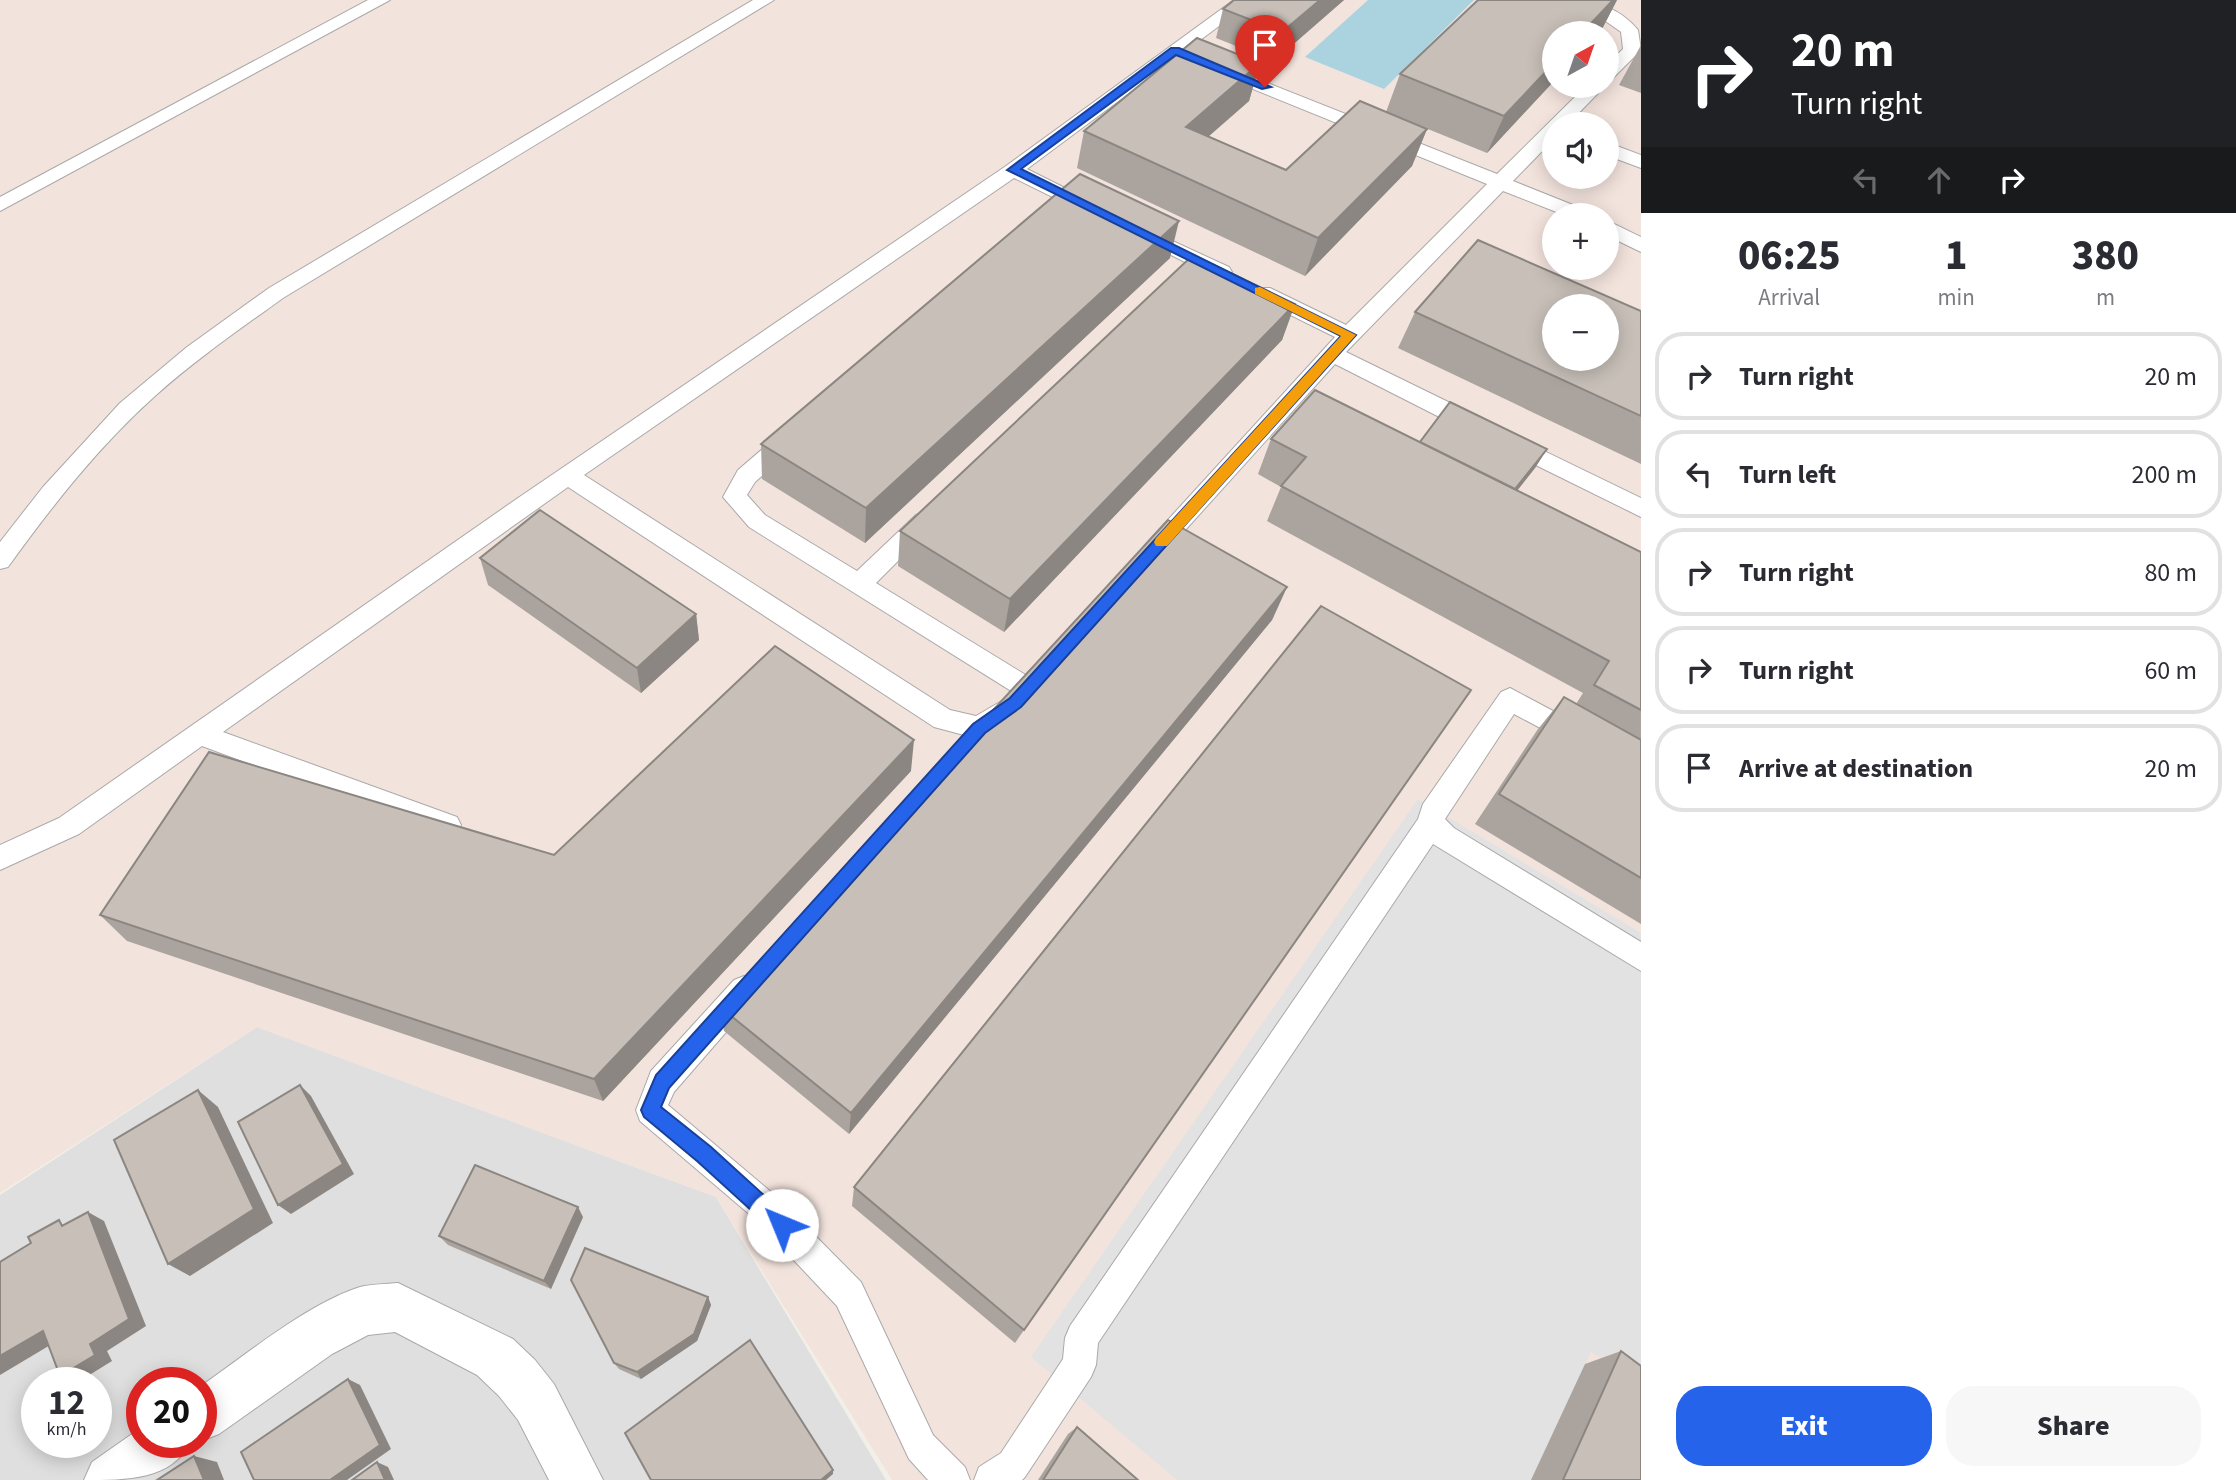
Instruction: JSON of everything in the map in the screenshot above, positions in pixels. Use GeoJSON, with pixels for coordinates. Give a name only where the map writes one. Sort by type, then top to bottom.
{"type":"FeatureCollection","features":[{"type":"Feature","properties":{"kind":"street"},"geometry":{"type":"LineString","coordinates":[[217,1405],[315,1337],[362,1311],[398,1307],[495,1357],[517,1378],[536,1402],[577,1480]]}},
{"type":"Feature","properties":{"kind":"street"},"geometry":{"type":"LineString","coordinates":[[110,1480],[142,1458]]}},
{"type":"Feature","properties":{"kind":"lane"},"geometry":{"type":"LineString","coordinates":[[347,18],[355,0]]}},
{"type":"Feature","properties":{"kind":"lane"},"geometry":{"type":"LineString","coordinates":[[0,205],[380,0]]}},
{"type":"Feature","properties":{"kind":"lane"},"geometry":{"type":"LineString","coordinates":[[0,560],[24,526],[89,451],[147,391],[218,334],[276,293],[765,0]]}},
{"type":"Feature","properties":{"kind":"lane"},"geometry":{"type":"LineString","coordinates":[[0,858],[69,826],[568,476],[1013,170],[1245,0]]}},
{"type":"Feature","properties":{"kind":"lane"},"geometry":{"type":"LineString","coordinates":[[1574,0],[1600,9],[1617,21]]}},
{"type":"Feature","properties":{"kind":"lane"},"geometry":{"type":"LineString","coordinates":[[1619,23],[1629,30],[1632,50],[1619,62]]}},
{"type":"Feature","properties":{"kind":"lane"},"geometry":{"type":"LineString","coordinates":[[1175,51],[1552,203]]}},
{"type":"Feature","properties":{"kind":"lane"},"geometry":{"type":"LineString","coordinates":[[1570,112],[1584,98]]}},
{"type":"Feature","properties":{"kind":"lane"},"geometry":{"type":"LineString","coordinates":[[1140,566],[1288,406],[1349,335],[1542,140]]}},
{"type":"Feature","properties":{"kind":"lane"},"geometry":{"type":"LineString","coordinates":[[1619,153],[1641,162]]}},
{"type":"Feature","properties":{"kind":"lane"},"geometry":{"type":"LineString","coordinates":[[1013,170],[1349,335]]}},
{"type":"Feature","properties":{"kind":"lane"},"geometry":{"type":"LineString","coordinates":[[1054,218],[1075,200]]}},
{"type":"Feature","properties":{"kind":"lane"},"geometry":{"type":"LineString","coordinates":[[1619,233],[1641,246]]}},
{"type":"Feature","properties":{"kind":"lane"},"geometry":{"type":"LineString","coordinates":[[1175,278],[1195,259]]}},
{"type":"Feature","properties":{"kind":"lane"},"geometry":{"type":"LineString","coordinates":[[1333,354],[1641,508]]}},
{"type":"Feature","properties":{"kind":"lane"},"geometry":{"type":"LineString","coordinates":[[1288,406],[1312,418]]}},
{"type":"Feature","properties":{"kind":"lane"},"geometry":{"type":"LineString","coordinates":[[568,476],[970,739],[1016,702],[1036,680],[860,583],[757,521],[735,497],[746,476],[810,422]]}},
{"type":"Feature","properties":{"kind":"lane"},"geometry":{"type":"LineString","coordinates":[[860,583],[939,507]]}},
{"type":"Feature","properties":{"kind":"lane"},"geometry":{"type":"LineString","coordinates":[[992,1480],[1013,1465],[1079,1365],[1082,1338],[1431,823],[1433,812],[1510,699],[1593,746]]}},
{"type":"Feature","properties":{"kind":"lane"},"geometry":{"type":"LineString","coordinates":[[199,734],[474,835]]}},
{"type":"Feature","properties":{"kind":"lane"},"geometry":{"type":"LineString","coordinates":[[1431,823],[1444,837],[1641,958]]}},
{"type":"Feature","properties":{"kind":"lane"},"geometry":{"type":"LineString","coordinates":[[765,967],[662,1082],[651,1110],[766,1208],[849,1294],[921,1447],[952,1480]]}},
{"type":"Feature","properties":{"kind":"shaded area"},"geometry":{"type":"Polygon","coordinates":[[[0,0],[1641,0],[1641,1480],[892,1480],[716,1197],[257,1027],[0,1193],[0,0]]]}},
{"type":"Feature","properties":{"kind":"shaded area"},"geometry":{"type":"Polygon","coordinates":[[[1418,799],[1641,933],[1641,1385],[1591,1352],[1531,1480],[1177,1480],[1031,1357],[1418,799]]]}},
{"type":"Feature","properties":{"kind":"shaded area"},"geometry":{"type":"Polygon","coordinates":[[[257,1027],[716,1197],[886,1480],[0,1480],[0,1195],[257,1027]]]}},
{"type":"Feature","properties":{"kind":"water"},"geometry":{"type":"Polygon","coordinates":[[[1368,0],[1474,0],[1384,89],[1305,57],[1368,0]]]}},
{"type":"Feature","properties":{"kind":"building"},"geometry":{"type":"Polygon","coordinates":[[[1234,0],[1320,0],[1282,32],[1223,9],[1234,0]]]}},
{"type":"Feature","properties":{"kind":"building"},"geometry":{"type":"Polygon","coordinates":[[[1478,0],[1613,0],[1593,21],[1542,21],[1542,76],[1504,116],[1400,74],[1478,0]]]}},
{"type":"Feature","properties":{"kind":"building"},"geometry":{"type":"Polygon","coordinates":[[[1197,38],[1260,63],[1186,127],[1286,170],[1360,101],[1427,129],[1318,238],[1084,131],[1197,38]]]}},
{"type":"Feature","properties":{"kind":"building"},"geometry":{"type":"Polygon","coordinates":[[[1080,174],[1179,221],[866,508],[761,444],[1080,174]]]}},
{"type":"Feature","properties":{"kind":"building"},"geometry":{"type":"Polygon","coordinates":[[[1478,240],[1542,268],[1542,280],[1570,280],[1602,294],[1542,294],[1542,370],[1415,312],[1478,240]]]}},
{"type":"Feature","properties":{"kind":"building"},"geometry":{"type":"Polygon","coordinates":[[[1193,255],[1295,304],[1010,599],[900,531],[1193,255]]]}},
{"type":"Feature","properties":{"kind":"building"},"geometry":{"type":"Polygon","coordinates":[[[1619,301],[1641,311],[1641,416],[1543,371],[1619,371],[1619,301]]]}},
{"type":"Feature","properties":{"kind":"building"},"geometry":{"type":"Polygon","coordinates":[[[1315,390],[1641,552],[1641,710],[1594,685],[1609,661],[1281,486],[1306,457],[1271,439],[1315,390]]]}},
{"type":"Feature","properties":{"kind":"building"},"geometry":{"type":"Polygon","coordinates":[[[1450,402],[1547,449],[1515,489],[1420,442],[1450,402]]]}},
{"type":"Feature","properties":{"kind":"building"},"geometry":{"type":"Polygon","coordinates":[[[540,510],[696,614],[637,668],[480,558],[540,510]]]}},
{"type":"Feature","properties":{"kind":"building"},"geometry":{"type":"Polygon","coordinates":[[[1168,520],[1287,587],[851,1113],[720,1007],[1168,520]]]}},
{"type":"Feature","properties":{"kind":"building"},"geometry":{"type":"Polygon","coordinates":[[[1321,606],[1471,690],[1024,1330],[854,1187],[1321,606]]]}},
{"type":"Feature","properties":{"kind":"building"},"geometry":{"type":"Polygon","coordinates":[[[775,646],[914,740],[594,1079],[100,915],[209,752],[554,855],[775,646]]]}},
{"type":"Feature","properties":{"kind":"building"},"geometry":{"type":"Polygon","coordinates":[[[1564,697],[1641,740],[1641,878],[1499,794],[1564,697]]]}},
{"type":"Feature","properties":{"kind":"building"},"geometry":{"type":"Polygon","coordinates":[[[300,1085],[343,1164],[278,1205],[238,1122],[300,1085]]]}},
{"type":"Feature","properties":{"kind":"building"},"geometry":{"type":"Polygon","coordinates":[[[198,1090],[254,1209],[168,1264],[114,1140],[198,1090]]]}},
{"type":"Feature","properties":{"kind":"building"},"geometry":{"type":"Polygon","coordinates":[[[475,1165],[578,1207],[544,1281],[439,1236],[475,1165]]]}},
{"type":"Feature","properties":{"kind":"building"},"geometry":{"type":"Polygon","coordinates":[[[88,1212],[129,1319],[90,1344],[95,1355],[75,1367],[57,1367],[43,1331],[0,1356],[0,1262],[31,1243],[28,1237],[59,1220],[62,1226],[88,1212]]]}},
{"type":"Feature","properties":{"kind":"building"},"geometry":{"type":"Polygon","coordinates":[[[585,1248],[708,1297],[694,1334],[637,1372],[614,1363],[571,1280],[585,1248]]]}},
{"type":"Feature","properties":{"kind":"building"},"geometry":{"type":"Polygon","coordinates":[[[750,1340],[833,1470],[821,1480],[651,1480],[625,1433],[750,1340]]]}},
{"type":"Feature","properties":{"kind":"building"},"geometry":{"type":"Polygon","coordinates":[[[1621,1351],[1641,1366],[1641,1480],[1563,1480],[1621,1351]]]}},
{"type":"Feature","properties":{"kind":"building"},"geometry":{"type":"Polygon","coordinates":[[[348,1379],[380,1445],[330,1480],[254,1480],[241,1452],[348,1379]]]}},
{"type":"Feature","properties":{"kind":"building"},"geometry":{"type":"Polygon","coordinates":[[[1077,1427],[1138,1480],[1043,1480],[1077,1427]]]}},
{"type":"Feature","properties":{"kind":"building"},"geometry":{"type":"Polygon","coordinates":[[[195,1458],[204,1480],[157,1480],[195,1458]]]}},
{"type":"Feature","properties":{"kind":"building"},"geometry":{"type":"Polygon","coordinates":[[[377,1462],[385,1480],[352,1480],[377,1462]]]}},
{"type":"Feature","properties":{"kind":"slow traffic"},"geometry":{"type":"LineString","coordinates":[[1162,542],[1288,406],[1349,335],[1260,291]]}},
{"type":"Feature","properties":{"kind":"route"},"geometry":{"type":"LineString","coordinates":[[782,1225],[766,1208],[651,1110],[662,1082],[979,728],[1016,702],[1071,644],[1183,518],[1288,406],[1349,335],[1013,170],[1175,51],[1265,87]]}}]}
